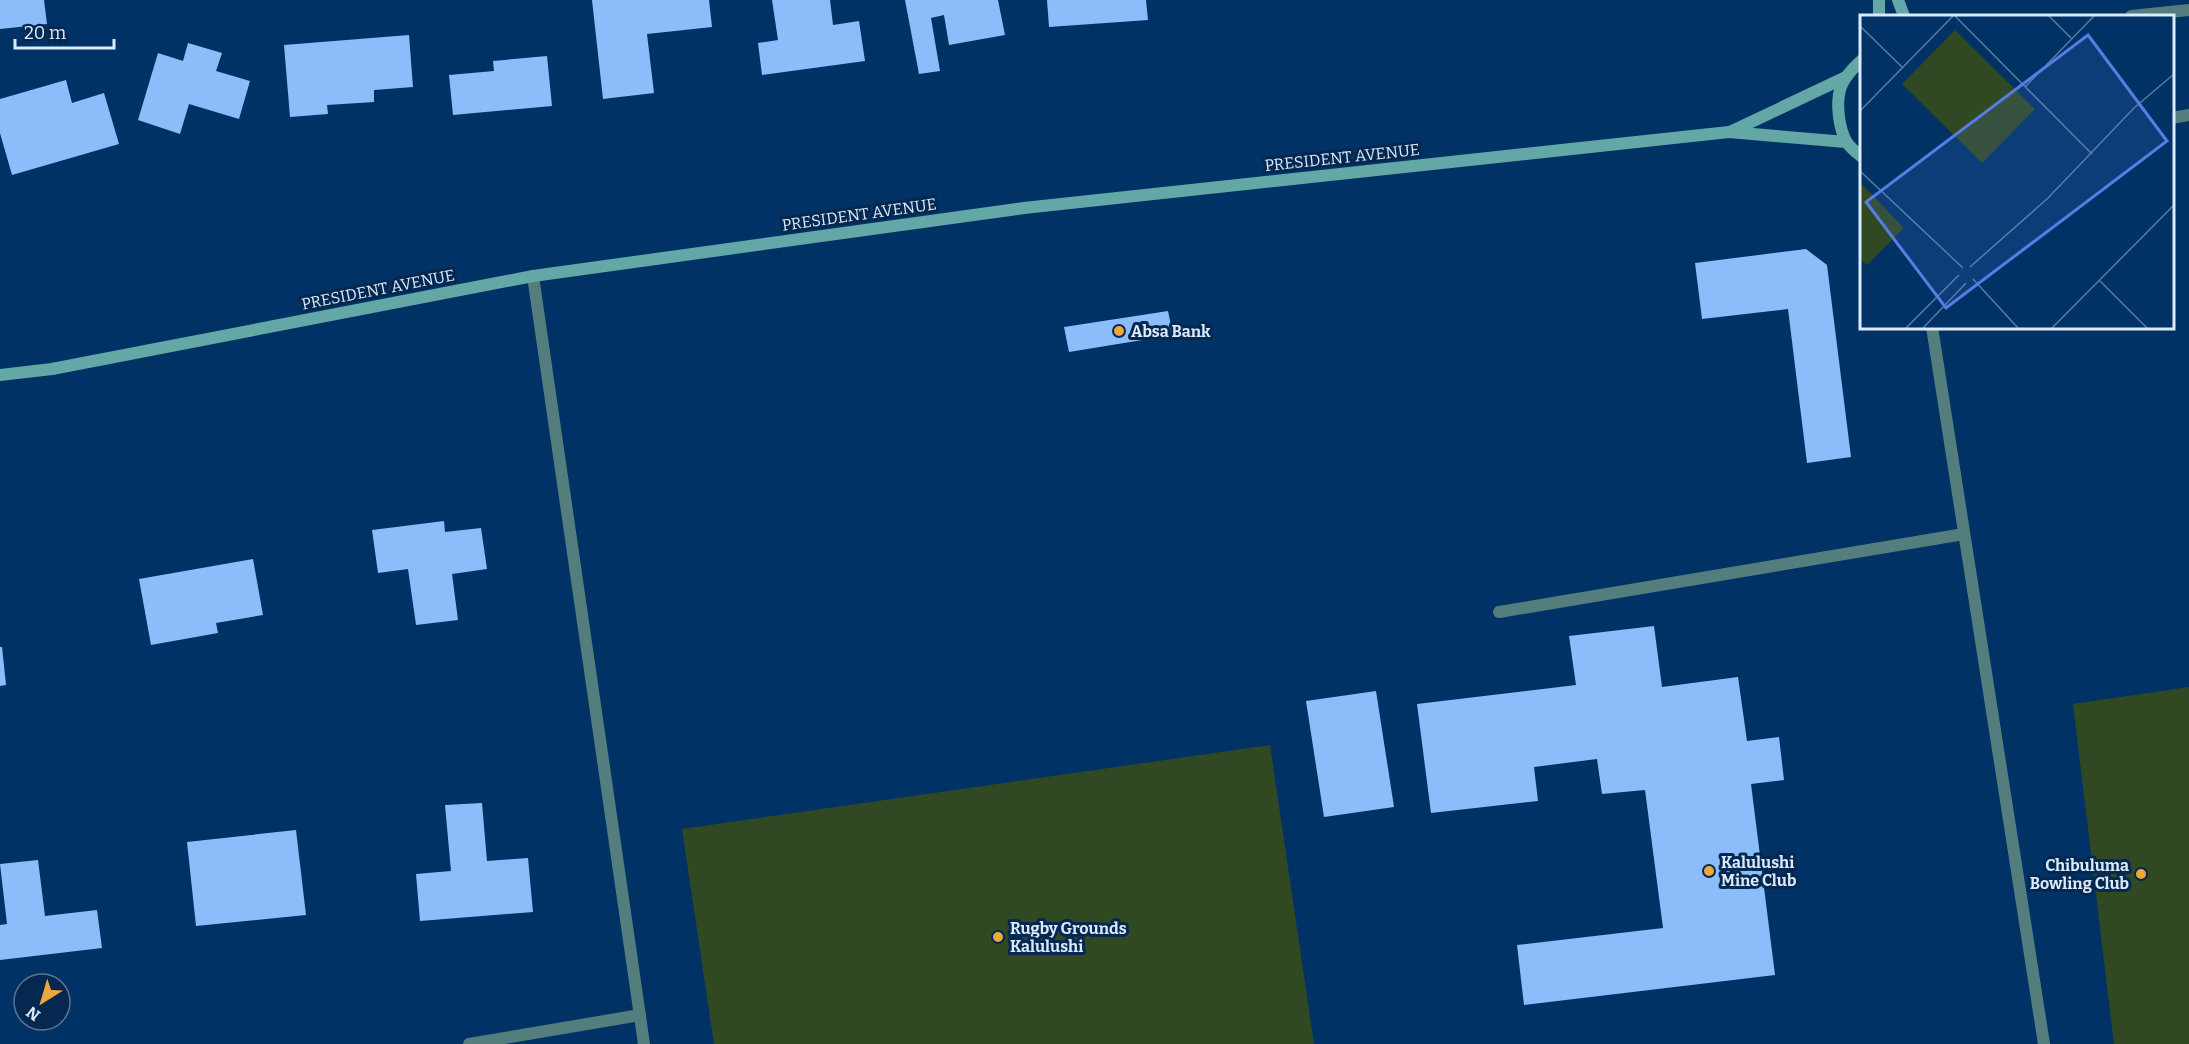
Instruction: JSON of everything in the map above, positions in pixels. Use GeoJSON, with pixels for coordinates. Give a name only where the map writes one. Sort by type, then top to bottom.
{"type":"FeatureCollection","features":[{"type":"Feature","properties":{"kind":"street"},"geometry":{"type":"LineString","coordinates":[[1898,0],[1904,15]]}},
{"type":"Feature","properties":{"kind":"street"},"geometry":{"type":"LineString","coordinates":[[2141,15],[2189,10]]}},
{"type":"Feature","properties":{"kind":"street"},"geometry":{"type":"LineString","coordinates":[[1860,62],[1846,77],[1840,90],[1839,103],[1839,116],[1846,142],[1860,155]]}},
{"type":"Feature","properties":{"kind":"street","name":"PRESIDENT AVENUE"},"geometry":{"type":"LineString","coordinates":[[1729,132],[1846,77]]}},
{"type":"Feature","properties":{"kind":"street"},"geometry":{"type":"LineString","coordinates":[[2174,118],[2189,115]]}},
{"type":"Feature","properties":{"kind":"street","name":"PRESIDENT AVENUE"},"geometry":{"type":"LineString","coordinates":[[0,375],[52,369],[532,276],[1024,208],[1729,132],[1846,142]]}},
{"type":"Feature","properties":{"kind":"street"},"geometry":{"type":"LineString","coordinates":[[532,276],[644,1044]]}},
{"type":"Feature","properties":{"kind":"street"},"geometry":{"type":"LineString","coordinates":[[1932,328],[2044,1044]]}},
{"type":"Feature","properties":{"kind":"street"},"geometry":{"type":"LineString","coordinates":[[1498,612],[1964,534]]}},
{"type":"Feature","properties":{"kind":"street"},"geometry":{"type":"LineString","coordinates":[[469,1044],[640,1015]]}},
{"type":"Feature","properties":{"kind":"green space","name":"Chibuluma Bowling Club"},"geometry":{"type":"Polygon","coordinates":[[[2189,687],[2189,1044],[2114,1044],[2073,704],[2189,687]]]}},
{"type":"Feature","properties":{"kind":"green space","name":"Rugby Grounds Kalulushi"},"geometry":{"type":"Polygon","coordinates":[[[1270,745],[1314,1044],[714,1044],[682,829],[1270,745]]]}},
{"type":"Feature","properties":{"kind":"building"},"geometry":{"type":"Polygon","coordinates":[[[0,0],[44,0],[47,24],[0,29],[0,0]]]}},
{"type":"Feature","properties":{"kind":"building"},"geometry":{"type":"Polygon","coordinates":[[[592,0],[709,0],[712,27],[647,34],[654,93],[603,99],[592,0]]]}},
{"type":"Feature","properties":{"kind":"building"},"geometry":{"type":"Polygon","coordinates":[[[772,0],[830,0],[833,25],[859,21],[865,61],[762,75],[758,43],[778,40],[772,0]]]}},
{"type":"Feature","properties":{"kind":"building"},"geometry":{"type":"Polygon","coordinates":[[[905,0],[998,0],[1005,35],[949,45],[944,15],[931,18],[940,71],[919,74],[905,0]]]}},
{"type":"Feature","properties":{"kind":"building"},"geometry":{"type":"Polygon","coordinates":[[[1047,0],[1146,0],[1148,20],[1049,27],[1047,0]]]}},
{"type":"Feature","properties":{"kind":"building"},"geometry":{"type":"Polygon","coordinates":[[[409,35],[413,87],[374,90],[374,102],[327,105],[328,114],[290,117],[284,45],[409,35]]]}},
{"type":"Feature","properties":{"kind":"building"},"geometry":{"type":"Polygon","coordinates":[[[188,43],[222,53],[216,71],[250,81],[239,119],[189,104],[180,134],[138,120],[158,53],[183,61],[188,43]]]}},
{"type":"Feature","properties":{"kind":"building"},"geometry":{"type":"Polygon","coordinates":[[[547,56],[552,106],[453,115],[449,75],[494,71],[493,61],[547,56]]]}},
{"type":"Feature","properties":{"kind":"building"},"geometry":{"type":"Polygon","coordinates":[[[66,80],[72,103],[104,93],[119,144],[12,175],[0,133],[0,99],[66,80]]]}},
{"type":"Feature","properties":{"kind":"building"},"geometry":{"type":"Polygon","coordinates":[[[1806,249],[1827,265],[1851,457],[1807,463],[1788,309],[1702,319],[1695,263],[1806,249]]]}},
{"type":"Feature","properties":{"kind":"building","name":"Absa Bank"},"geometry":{"type":"Polygon","coordinates":[[[1168,311],[1173,335],[1069,352],[1064,327],[1168,311]]]}},
{"type":"Feature","properties":{"kind":"building"},"geometry":{"type":"Polygon","coordinates":[[[444,521],[445,532],[481,528],[487,569],[452,574],[458,620],[416,625],[408,569],[378,573],[372,530],[444,521]]]}},
{"type":"Feature","properties":{"kind":"building"},"geometry":{"type":"Polygon","coordinates":[[[253,559],[263,615],[216,623],[218,633],[151,645],[139,579],[253,559]]]}},
{"type":"Feature","properties":{"kind":"building","name":"Kalulushi Mine Club"},"geometry":{"type":"Polygon","coordinates":[[[1654,626],[1662,687],[1738,677],[1747,741],[1779,737],[1784,780],[1751,784],[1775,975],[1524,1005],[1517,945],[1663,928],[1645,790],[1602,794],[1597,759],[1534,767],[1538,801],[1431,813],[1417,704],[1576,685],[1569,636],[1654,626]]]}},
{"type":"Feature","properties":{"kind":"building"},"geometry":{"type":"Polygon","coordinates":[[[0,647],[2,647],[6,685],[0,686],[0,647]]]}},
{"type":"Feature","properties":{"kind":"building"},"geometry":{"type":"Polygon","coordinates":[[[1376,691],[1394,807],[1324,817],[1306,701],[1376,691]]]}},
{"type":"Feature","properties":{"kind":"building"},"geometry":{"type":"Polygon","coordinates":[[[482,803],[487,861],[528,858],[533,912],[420,921],[416,874],[451,871],[445,805],[482,803]]]}},
{"type":"Feature","properties":{"kind":"building"},"geometry":{"type":"Polygon","coordinates":[[[296,830],[306,915],[196,926],[187,842],[296,830]]]}},
{"type":"Feature","properties":{"kind":"building"},"geometry":{"type":"Polygon","coordinates":[[[38,860],[45,916],[97,910],[102,948],[0,960],[0,925],[7,924],[0,864],[38,860]]]}},
{"type":"Feature","properties":{"kind":"place","name":"Absa Bank"},"geometry":{"type":"Point","coordinates":[1119,331]}},
{"type":"Feature","properties":{"kind":"place","name":"Kalulushi Mine Club"},"geometry":{"type":"Point","coordinates":[1709,871]}},
{"type":"Feature","properties":{"kind":"place","name":"Chibuluma Bowling Club"},"geometry":{"type":"Point","coordinates":[2141,874]}},
{"type":"Feature","properties":{"kind":"place","name":"Rugby Grounds Kalulushi"},"geometry":{"type":"Point","coordinates":[998,937]}}]}
